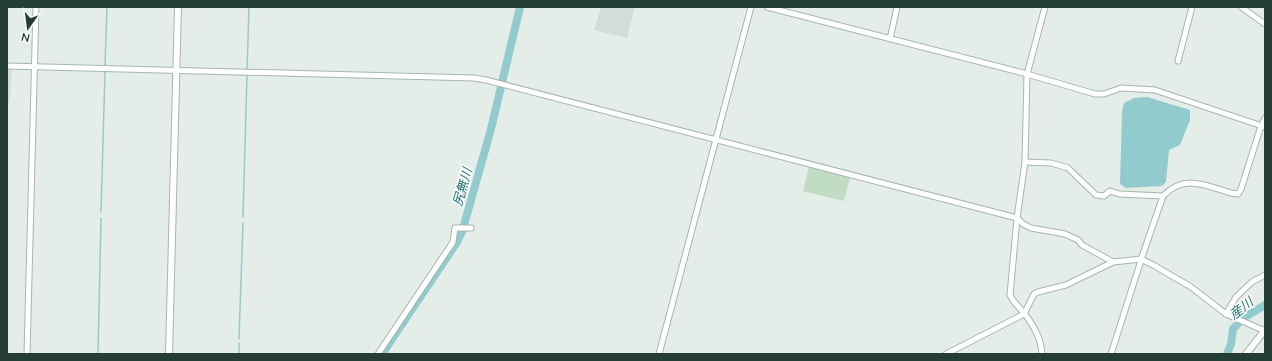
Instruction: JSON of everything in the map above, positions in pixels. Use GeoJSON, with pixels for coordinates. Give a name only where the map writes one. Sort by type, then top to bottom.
{"type":"FeatureCollection","features":[{"type":"Feature","properties":{"kind":"street"},"geometry":{"type":"LineString","coordinates":[[27,354],[36,7]]}},
{"type":"Feature","properties":{"kind":"street"},"geometry":{"type":"LineString","coordinates":[[169,354],[178,7]]}},
{"type":"Feature","properties":{"kind":"street"},"geometry":{"type":"LineString","coordinates":[[659,354],[751,7]]}},
{"type":"Feature","properties":{"kind":"street"},"geometry":{"type":"LineString","coordinates":[[767,7],[1100,94],[1121,88],[1155,90],[1263,126]]}},
{"type":"Feature","properties":{"kind":"street"},"geometry":{"type":"LineString","coordinates":[[890,39],[898,7]]}},
{"type":"Feature","properties":{"kind":"street"},"geometry":{"type":"LineString","coordinates":[[1042,354],[1038,336],[1010,295],[1017,218],[1025,162],[1027,74],[1045,7]]}},
{"type":"Feature","properties":{"kind":"street"},"geometry":{"type":"LineString","coordinates":[[1178,61],[1192,7]]}},
{"type":"Feature","properties":{"kind":"street"},"geometry":{"type":"LineString","coordinates":[[1241,7],[1265,24]]}},
{"type":"Feature","properties":{"kind":"street"},"geometry":{"type":"LineString","coordinates":[[7,66],[474,78],[508,85],[1017,218],[1023,224],[1031,228],[1065,234],[1078,240],[1082,245],[1113,262]]}},
{"type":"Feature","properties":{"kind":"street"},"geometry":{"type":"LineString","coordinates":[[1111,354],[1141,259],[1164,196],[1184,183],[1193,182],[1238,194],[1265,118]]}},
{"type":"Feature","properties":{"kind":"street"},"geometry":{"type":"LineString","coordinates":[[1025,162],[1051,163],[1068,168],[1096,195],[1104,196],[1110,191],[1119,194],[1164,196]]}},
{"type":"Feature","properties":{"kind":"street"},"geometry":{"type":"LineString","coordinates":[[378,354],[453,242],[455,228],[469,228]]}},
{"type":"Feature","properties":{"kind":"street"},"geometry":{"type":"LineString","coordinates":[[946,354],[1024,314],[1034,294],[1038,292],[1066,285],[1113,262],[1141,259],[1191,287],[1226,314],[1265,331],[1246,354]]}},
{"type":"Feature","properties":{"kind":"street"},"geometry":{"type":"LineString","coordinates":[[1226,314],[1236,296],[1252,282],[1265,275]]}},
{"type":"Feature","properties":{"kind":"shaded area"},"geometry":{"type":"Polygon","coordinates":[[[601,7],[635,7],[627,38],[594,30],[601,7]]]}},
{"type":"Feature","properties":{"kind":"shaded area"},"geometry":{"type":"Polygon","coordinates":[[[7,68],[12,68],[8,107],[7,68]]]}},
{"type":"Feature","properties":{"kind":"green space"},"geometry":{"type":"Polygon","coordinates":[[[809,167],[850,177],[844,201],[803,191],[809,167]]]}},
{"type":"Feature","properties":{"kind":"water"},"geometry":{"type":"Polygon","coordinates":[[[1147,97],[1190,110],[1190,120],[1180,145],[1169,150],[1166,182],[1162,186],[1126,188],[1120,184],[1122,111],[1124,103],[1134,98],[1147,97]]]}},
{"type":"Feature","properties":{"kind":"waterway"},"geometry":{"type":"LineString","coordinates":[[105,65],[107,7]]}},
{"type":"Feature","properties":{"kind":"waterway"},"geometry":{"type":"LineString","coordinates":[[247,70],[249,7]]}},
{"type":"Feature","properties":{"kind":"waterway","name":"尻無川"},"geometry":{"type":"LineString","coordinates":[[382,354],[457,242],[462,232],[491,129],[520,7]]}},
{"type":"Feature","properties":{"kind":"waterway"},"geometry":{"type":"LineString","coordinates":[[101,212],[105,72]]}},
{"type":"Feature","properties":{"kind":"waterway"},"geometry":{"type":"LineString","coordinates":[[243,217],[247,75]]}},
{"type":"Feature","properties":{"kind":"waterway"},"geometry":{"type":"LineString","coordinates":[[98,354],[101,218]]}},
{"type":"Feature","properties":{"kind":"waterway"},"geometry":{"type":"LineString","coordinates":[[239,339],[243,223]]}},
{"type":"Feature","properties":{"kind":"waterway","name":"産川"},"geometry":{"type":"LineString","coordinates":[[1227,354],[1231,344],[1233,329],[1243,318],[1265,305]]}},
{"type":"Feature","properties":{"kind":"waterway"},"geometry":{"type":"LineString","coordinates":[[239,343],[239,354]]}}]}
